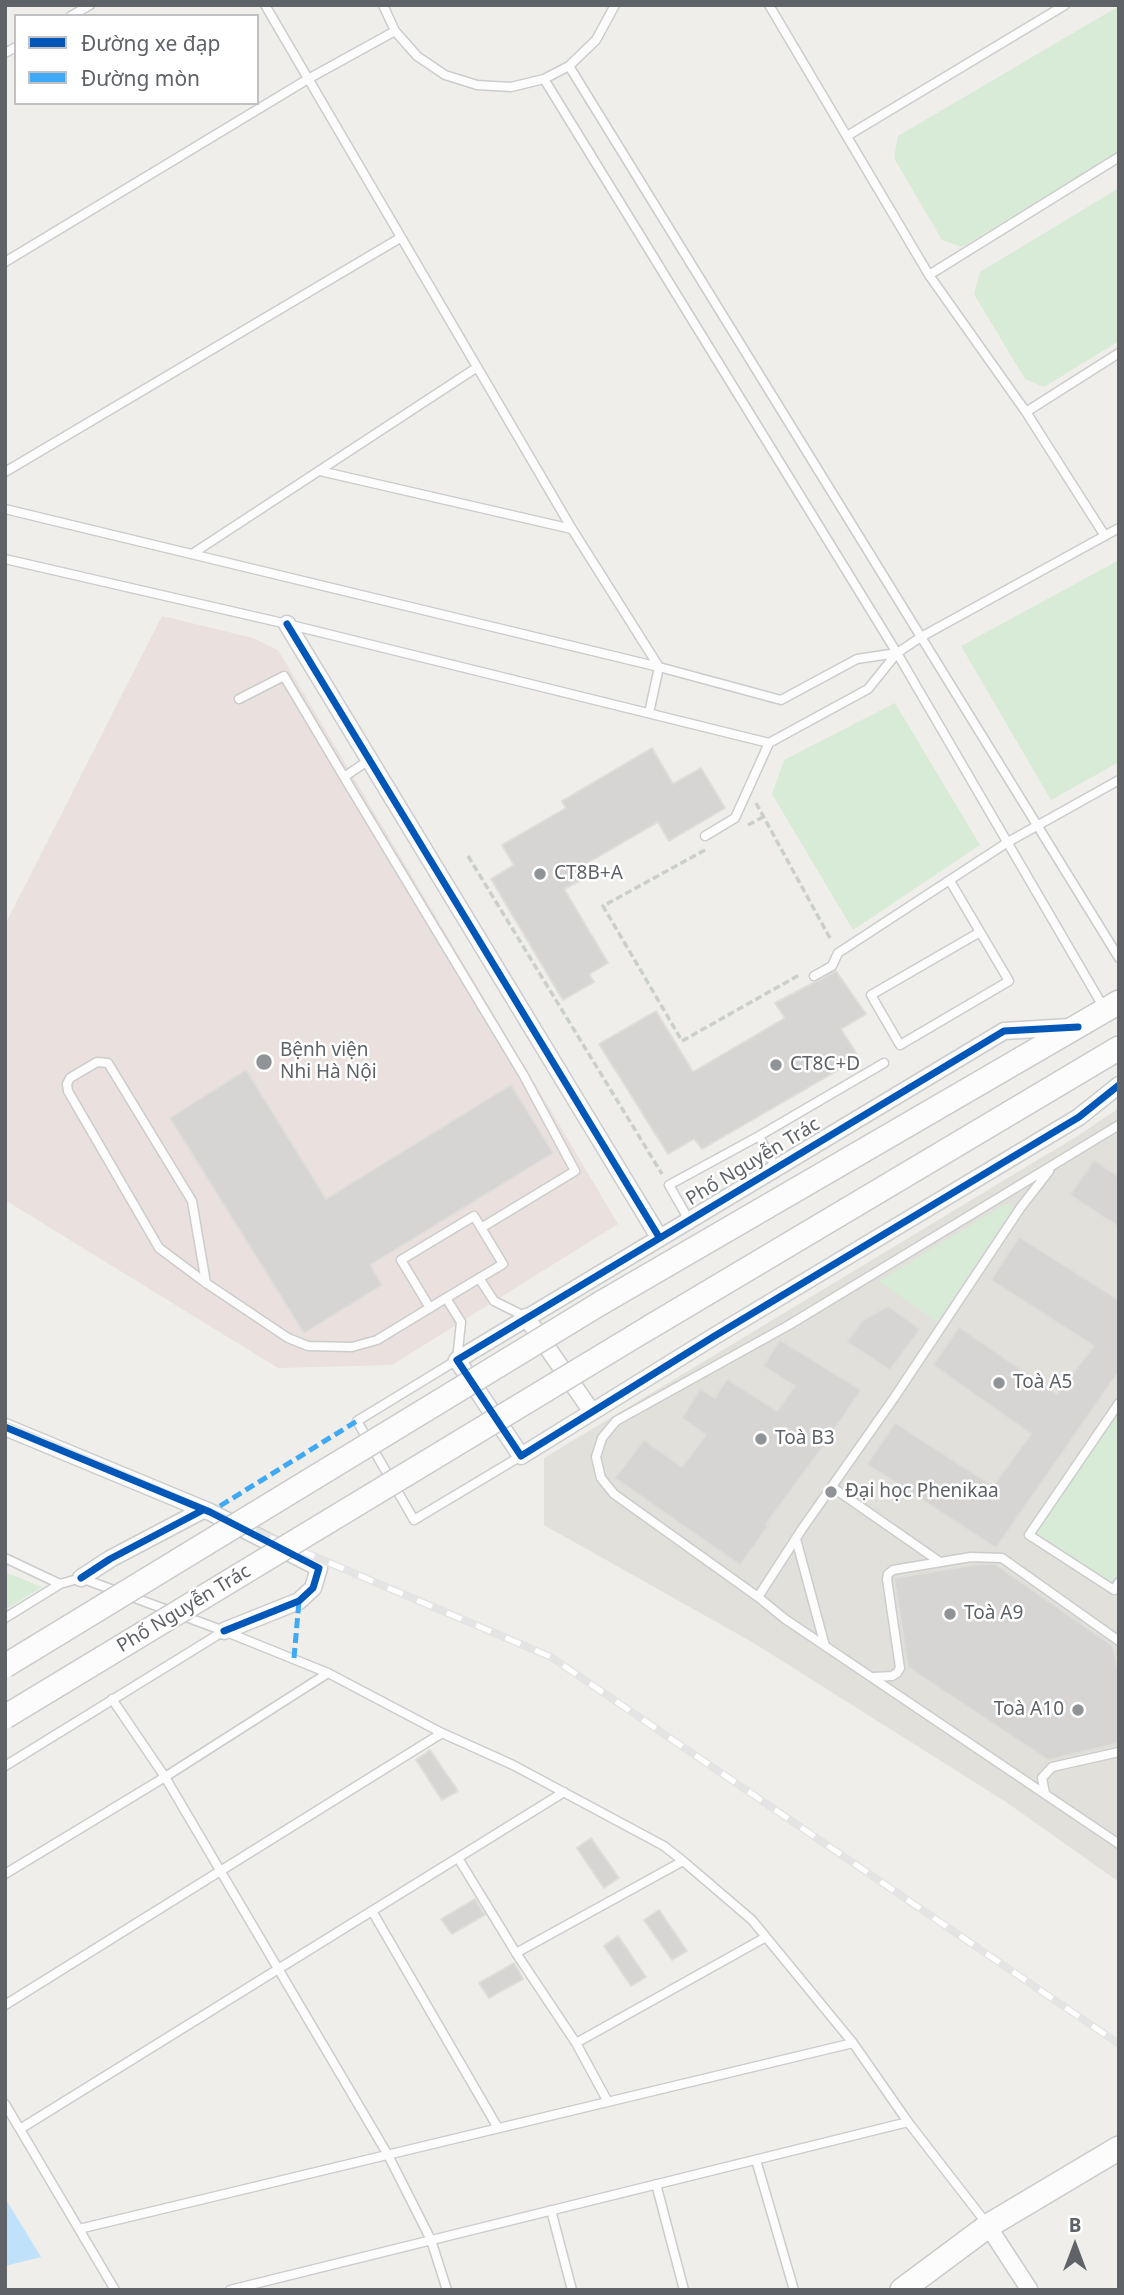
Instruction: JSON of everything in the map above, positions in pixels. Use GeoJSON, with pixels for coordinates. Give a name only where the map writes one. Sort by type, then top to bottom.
{"type":"FeatureCollection","features":[{"type":"Feature","properties":{"kind":"main road","name":"Phố Nguyễn Trác"},"geometry":{"type":"LineString","coordinates":[[5,1666],[601,1303],[1112,1006]]}},
{"type":"Feature","properties":{"kind":"main road","name":"Phố Nguyễn Trác"},"geometry":{"type":"LineString","coordinates":[[5,1717],[650,1327],[1119,1048]]}},
{"type":"Feature","properties":{"kind":"main road"},"geometry":{"type":"LineString","coordinates":[[902,2290],[988,2227],[1119,2148]]}},
{"type":"Feature","properties":{"kind":"street"},"geometry":{"type":"LineString","coordinates":[[287,624],[659,1237]]}},
{"type":"Feature","properties":{"kind":"street","name":"Phố Nguyễn Trác"},"geometry":{"type":"LineString","coordinates":[[457,1360],[1004,1031],[1078,1027]]}},
{"type":"Feature","properties":{"kind":"street"},"geometry":{"type":"LineString","coordinates":[[457,1360],[521,1456],[713,1336],[1079,1116],[1119,1086]]}},
{"type":"Feature","properties":{"kind":"street"},"geometry":{"type":"LineString","coordinates":[[526,1317],[592,1412]]}},
{"type":"Feature","properties":{"kind":"street"},"geometry":{"type":"LineString","coordinates":[[5,1427],[203,1510],[319,1568],[313,1588],[299,1601],[225,1631]]}},
{"type":"Feature","properties":{"kind":"street"},"geometry":{"type":"LineString","coordinates":[[81,1578],[110,1559],[203,1510]]}},
{"type":"Feature","properties":{"kind":"street"},"geometry":{"type":"LineString","coordinates":[[988,2227],[1029,2289]]}},
{"type":"Feature","properties":{"kind":"lane"},"geometry":{"type":"LineString","coordinates":[[74,14],[90,5]]}},
{"type":"Feature","properties":{"kind":"lane"},"geometry":{"type":"LineString","coordinates":[[265,5],[572,530],[659,667],[649,713]]}},
{"type":"Feature","properties":{"kind":"lane"},"geometry":{"type":"LineString","coordinates":[[383,5],[395,31],[416,56],[445,75],[477,85],[511,87],[544,79],[569,66],[597,40],[615,5]]}},
{"type":"Feature","properties":{"kind":"lane"},"geometry":{"type":"LineString","coordinates":[[769,5],[929,275],[1026,412],[1105,536]]}},
{"type":"Feature","properties":{"kind":"lane"},"geometry":{"type":"LineString","coordinates":[[847,136],[1065,5]]}},
{"type":"Feature","properties":{"kind":"lane"},"geometry":{"type":"LineString","coordinates":[[5,262],[308,79],[395,31]]}},
{"type":"Feature","properties":{"kind":"lane"},"geometry":{"type":"LineString","coordinates":[[569,66],[1119,958]]}},
{"type":"Feature","properties":{"kind":"lane"},"geometry":{"type":"LineString","coordinates":[[544,79],[897,653],[1009,842],[1112,1006]]}},
{"type":"Feature","properties":{"kind":"lane"},"geometry":{"type":"LineString","coordinates":[[929,275],[1119,158]]}},
{"type":"Feature","properties":{"kind":"lane"},"geometry":{"type":"LineString","coordinates":[[5,472],[400,238]]}},
{"type":"Feature","properties":{"kind":"lane"},"geometry":{"type":"LineString","coordinates":[[1026,412],[1119,353]]}},
{"type":"Feature","properties":{"kind":"lane"},"geometry":{"type":"LineString","coordinates":[[192,554],[476,368]]}},
{"type":"Feature","properties":{"kind":"lane"},"geometry":{"type":"LineString","coordinates":[[320,471],[572,530]]}},
{"type":"Feature","properties":{"kind":"lane"},"geometry":{"type":"LineString","coordinates":[[5,509],[659,667],[781,700],[857,659],[897,653]]}},
{"type":"Feature","properties":{"kind":"lane"},"geometry":{"type":"LineString","coordinates":[[705,836],[735,818],[769,743],[868,688],[897,653],[921,638],[1119,528]]}},
{"type":"Feature","properties":{"kind":"lane"},"geometry":{"type":"LineString","coordinates":[[5,559],[287,624],[769,743]]}},
{"type":"Feature","properties":{"kind":"lane"},"geometry":{"type":"LineString","coordinates":[[239,699],[284,676],[524,1076],[575,1171],[481,1228]]}},
{"type":"Feature","properties":{"kind":"lane"},"geometry":{"type":"LineString","coordinates":[[344,777],[369,760]]}},
{"type":"Feature","properties":{"kind":"lane"},"geometry":{"type":"LineString","coordinates":[[814,976],[832,966],[838,953],[1009,842],[1119,780]]}},
{"type":"Feature","properties":{"kind":"lane"},"geometry":{"type":"LineString","coordinates":[[950,881],[1009,981],[900,1045],[870,995],[980,932]]}},
{"type":"Feature","properties":{"kind":"lane"},"geometry":{"type":"LineString","coordinates":[[206,1283],[192,1200],[114,1072],[107,1063],[97,1062],[70,1078],[68,1091],[159,1248],[206,1283],[288,1338],[308,1346],[352,1347],[377,1340],[503,1264],[474,1216],[401,1260],[430,1308]]}},
{"type":"Feature","properties":{"kind":"lane"},"geometry":{"type":"LineString","coordinates":[[689,1220],[668,1185],[884,1063]]}},
{"type":"Feature","properties":{"kind":"lane"},"geometry":{"type":"LineString","coordinates":[[1119,1125],[789,1325],[616,1421],[598,1447],[597,1467],[606,1487],[785,1619],[1119,1844]]}},
{"type":"Feature","properties":{"kind":"lane"},"geometry":{"type":"LineString","coordinates":[[759,1136],[775,1167]]}},
{"type":"Feature","properties":{"kind":"lane"},"geometry":{"type":"LineString","coordinates":[[758,1597],[1021,1207],[1053,1166]]}},
{"type":"Feature","properties":{"kind":"lane"},"geometry":{"type":"LineString","coordinates":[[479,1278],[494,1301],[526,1317]]}},
{"type":"Feature","properties":{"kind":"lane"},"geometry":{"type":"LineString","coordinates":[[446,1298],[461,1322],[457,1360],[356,1422],[414,1520],[521,1456]]}},
{"type":"Feature","properties":{"kind":"lane"},"geometry":{"type":"LineString","coordinates":[[1119,1404],[1029,1535],[1114,1590],[1119,1582]]}},
{"type":"Feature","properties":{"kind":"lane"},"geometry":{"type":"LineString","coordinates":[[832,1487],[940,1562]]}},
{"type":"Feature","properties":{"kind":"lane"},"geometry":{"type":"LineString","coordinates":[[796,1539],[825,1646]]}},
{"type":"Feature","properties":{"kind":"lane"},"geometry":{"type":"LineString","coordinates":[[869,1676],[892,1676],[900,1668],[888,1574],[893,1570],[977,1556],[1002,1558],[1119,1641]]}},
{"type":"Feature","properties":{"kind":"lane"},"geometry":{"type":"LineString","coordinates":[[5,1558],[60,1584]]}},
{"type":"Feature","properties":{"kind":"lane"},"geometry":{"type":"LineString","coordinates":[[5,1618],[60,1584],[81,1578],[225,1631],[328,1673],[442,1733],[513,1765],[664,1846],[752,1920],[853,2043],[908,2122],[988,2227]]}},
{"type":"Feature","properties":{"kind":"lane"},"geometry":{"type":"LineString","coordinates":[[5,1766],[225,1631]]}},
{"type":"Feature","properties":{"kind":"lane"},"geometry":{"type":"LineString","coordinates":[[5,1874],[165,1777],[328,1673]]}},
{"type":"Feature","properties":{"kind":"lane"},"geometry":{"type":"LineString","coordinates":[[113,1699],[165,1777],[388,2155],[431,2240],[447,2290]]}},
{"type":"Feature","properties":{"kind":"lane"},"geometry":{"type":"LineString","coordinates":[[5,2005],[442,1733]]}},
{"type":"Feature","properties":{"kind":"lane"},"geometry":{"type":"LineString","coordinates":[[1045,1793],[1042,1778],[1052,1767],[1119,1752]]}},
{"type":"Feature","properties":{"kind":"lane"},"geometry":{"type":"LineString","coordinates":[[20,2129],[564,1792]]}},
{"type":"Feature","properties":{"kind":"lane"},"geometry":{"type":"LineString","coordinates":[[458,1858],[516,1953],[576,2043],[608,2102]]}},
{"type":"Feature","properties":{"kind":"lane"},"geometry":{"type":"LineString","coordinates":[[516,1953],[683,1861]]}},
{"type":"Feature","properties":{"kind":"lane"},"geometry":{"type":"LineString","coordinates":[[372,1911],[498,2128]]}},
{"type":"Feature","properties":{"kind":"lane"},"geometry":{"type":"LineString","coordinates":[[576,2043],[766,1937]]}},
{"type":"Feature","properties":{"kind":"lane"},"geometry":{"type":"LineString","coordinates":[[79,2229],[853,2043]]}},
{"type":"Feature","properties":{"kind":"lane"},"geometry":{"type":"LineString","coordinates":[[5,2104],[115,2290]]}},
{"type":"Feature","properties":{"kind":"lane"},"geometry":{"type":"LineString","coordinates":[[230,2290],[908,2122]]}},
{"type":"Feature","properties":{"kind":"lane"},"geometry":{"type":"LineString","coordinates":[[756,2160],[794,2290]]}},
{"type":"Feature","properties":{"kind":"lane"},"geometry":{"type":"LineString","coordinates":[[656,2184],[684,2290]]}},
{"type":"Feature","properties":{"kind":"lane"},"geometry":{"type":"LineString","coordinates":[[551,2210],[572,2290]]}},
{"type":"Feature","properties":{"kind":"path"},"geometry":{"type":"LineString","coordinates":[[748,789],[838,953]]}},
{"type":"Feature","properties":{"kind":"path"},"geometry":{"type":"LineString","coordinates":[[740,830],[763,817]]}},
{"type":"Feature","properties":{"kind":"path"},"geometry":{"type":"LineString","coordinates":[[706,849],[603,906],[682,1041],[806,971]]}},
{"type":"Feature","properties":{"kind":"path"},"geometry":{"type":"LineString","coordinates":[[468,856],[668,1185]]}},
{"type":"Feature","properties":{"kind":"shaded area","name":"Bệnh viện Nhi Hà Nội"},"geometry":{"type":"Polygon","coordinates":[[[162,616],[253,638],[278,650],[618,1224],[392,1365],[278,1368],[5,1200],[5,925],[162,616]]]}},
{"type":"Feature","properties":{"kind":"shaded area","name":"Đại học Phenikaa"},"geometry":{"type":"Polygon","coordinates":[[[1119,1108],[1119,1882],[1006,1802],[752,1642],[544,1525],[544,1458],[1079,1135],[1119,1108]]]}},
{"type":"Feature","properties":{"kind":"green space"},"geometry":{"type":"Polygon","coordinates":[[[1119,6],[1119,152],[962,247],[942,240],[894,158],[898,136],[1119,6]]]}},
{"type":"Feature","properties":{"kind":"green space"},"geometry":{"type":"Polygon","coordinates":[[[1119,188],[1119,341],[1044,387],[1025,379],[974,294],[980,272],[1119,188]]]}},
{"type":"Feature","properties":{"kind":"green space"},"geometry":{"type":"Polygon","coordinates":[[[1119,560],[1119,762],[1051,800],[961,646],[1119,560]]]}},
{"type":"Feature","properties":{"kind":"green space"},"geometry":{"type":"Polygon","coordinates":[[[895,703],[980,845],[853,930],[772,794],[784,760],[895,703]]]}},
{"type":"Feature","properties":{"kind":"green space"},"geometry":{"type":"Polygon","coordinates":[[[1009,1204],[1012,1211],[937,1322],[879,1281],[1004,1205],[1009,1204]]]}},
{"type":"Feature","properties":{"kind":"green space"},"geometry":{"type":"Polygon","coordinates":[[[1119,1403],[1119,1582],[1114,1590],[1029,1535],[1119,1403]]]}},
{"type":"Feature","properties":{"kind":"green space"},"geometry":{"type":"Polygon","coordinates":[[[5,1572],[42,1587],[5,1610],[5,1572]]]}},
{"type":"Feature","properties":{"kind":"water"},"geometry":{"type":"Polygon","coordinates":[[[5,2198],[41,2257],[5,2266],[5,2198]]]}},
{"type":"Feature","properties":{"kind":"building","name":"CT8B+A"},"geometry":{"type":"Polygon","coordinates":[[[652,748],[673,784],[701,768],[725,808],[669,841],[658,822],[577,869],[583,879],[564,889],[608,963],[589,974],[594,982],[563,1000],[491,879],[514,865],[502,845],[566,808],[562,801],[652,748]]]}},
{"type":"Feature","properties":{"kind":"building","name":"CT8C+D"},"geometry":{"type":"Polygon","coordinates":[[[836,971],[866,1014],[841,1029],[859,1058],[702,1149],[694,1139],[668,1154],[599,1044],[656,1011],[693,1072],[785,1018],[775,1003],[836,971]]]}},
{"type":"Feature","properties":{"kind":"building"},"geometry":{"type":"Polygon","coordinates":[[[246,1070],[326,1199],[511,1085],[553,1153],[370,1265],[382,1285],[304,1333],[170,1118],[246,1070]]]}},
{"type":"Feature","properties":{"kind":"building"},"geometry":{"type":"Polygon","coordinates":[[[1094,1160],[1119,1177],[1119,1227],[1070,1195],[1094,1160]]]}},
{"type":"Feature","properties":{"kind":"building"},"geometry":{"type":"Polygon","coordinates":[[[1019,1237],[1119,1300],[1119,1371],[996,1548],[867,1464],[895,1423],[993,1486],[1031,1434],[933,1365],[959,1327],[1057,1394],[1094,1346],[991,1280],[1019,1237]]]}},
{"type":"Feature","properties":{"kind":"building"},"geometry":{"type":"Polygon","coordinates":[[[888,1306],[920,1329],[890,1370],[847,1342],[862,1321],[888,1306]]]}},
{"type":"Feature","properties":{"kind":"building"},"geometry":{"type":"Polygon","coordinates":[[[780,1340],[861,1390],[740,1565],[615,1478],[644,1440],[682,1467],[706,1435],[682,1418],[700,1389],[715,1398],[727,1379],[777,1411],[795,1386],[763,1366],[780,1340]]]}},
{"type":"Feature","properties":{"kind":"building"},"geometry":{"type":"Polygon","coordinates":[[[995,1564],[1113,1646],[1119,1676],[1119,1743],[1048,1760],[908,1667],[894,1578],[995,1564]]]}},
{"type":"Feature","properties":{"kind":"building"},"geometry":{"type":"Polygon","coordinates":[[[430,1750],[458,1791],[442,1800],[416,1760],[430,1750]]]}},
{"type":"Feature","properties":{"kind":"building"},"geometry":{"type":"Polygon","coordinates":[[[591,1838],[619,1878],[604,1888],[577,1848],[591,1838]]]}},
{"type":"Feature","properties":{"kind":"building"},"geometry":{"type":"Polygon","coordinates":[[[475,1899],[485,1915],[452,1934],[441,1919],[475,1899]]]}},
{"type":"Feature","properties":{"kind":"building"},"geometry":{"type":"Polygon","coordinates":[[[659,1910],[687,1951],[672,1960],[644,1920],[659,1910]]]}},
{"type":"Feature","properties":{"kind":"building"},"geometry":{"type":"Polygon","coordinates":[[[618,1936],[646,1977],[631,1986],[604,1946],[618,1936]]]}},
{"type":"Feature","properties":{"kind":"building"},"geometry":{"type":"Polygon","coordinates":[[[514,1963],[523,1979],[489,1998],[479,1983],[514,1963]]]}},
{"type":"Feature","properties":{"kind":"railway"},"geometry":{"type":"LineString","coordinates":[[5,1425],[551,1657],[1119,2044]]}},
{"type":"Feature","properties":{"kind":"marked path"},"geometry":{"type":"LineString","coordinates":[[220,1506],[357,1421]]}},
{"type":"Feature","properties":{"kind":"marked path"},"geometry":{"type":"LineString","coordinates":[[294,1658],[299,1601]]}},
{"type":"Feature","properties":{"kind":"cycle path"},"geometry":{"type":"LineString","coordinates":[[287,624],[659,1237]]}},
{"type":"Feature","properties":{"kind":"cycle path"},"geometry":{"type":"LineString","coordinates":[[1078,1027],[1004,1031],[457,1360],[521,1456],[1079,1117],[1119,1085]]}},
{"type":"Feature","properties":{"kind":"cycle path"},"geometry":{"type":"LineString","coordinates":[[5,1427],[210,1512],[319,1568],[313,1588],[299,1601],[224,1631]]}},
{"type":"Feature","properties":{"kind":"cycle path"},"geometry":{"type":"LineString","coordinates":[[81,1578],[110,1559],[203,1510]]}},
{"type":"Feature","properties":{"kind":"place","name":"CT8B+A"},"geometry":{"type":"Point","coordinates":[540,874]}},
{"type":"Feature","properties":{"kind":"place","name":"Bệnh viện Nhi Hà Nội"},"geometry":{"type":"Point","coordinates":[264,1062]}},
{"type":"Feature","properties":{"kind":"place","name":"CT8C+D"},"geometry":{"type":"Point","coordinates":[776,1065]}},
{"type":"Feature","properties":{"kind":"place","name":"Toà A5"},"geometry":{"type":"Point","coordinates":[999,1383]}},
{"type":"Feature","properties":{"kind":"place","name":"Toà B3"},"geometry":{"type":"Point","coordinates":[761,1439]}},
{"type":"Feature","properties":{"kind":"place","name":"Đại học Phenikaa"},"geometry":{"type":"Point","coordinates":[831,1492]}},
{"type":"Feature","properties":{"kind":"place","name":"Toà A9"},"geometry":{"type":"Point","coordinates":[950,1614]}},
{"type":"Feature","properties":{"kind":"place","name":"Toà A10"},"geometry":{"type":"Point","coordinates":[1078,1710]}}]}
